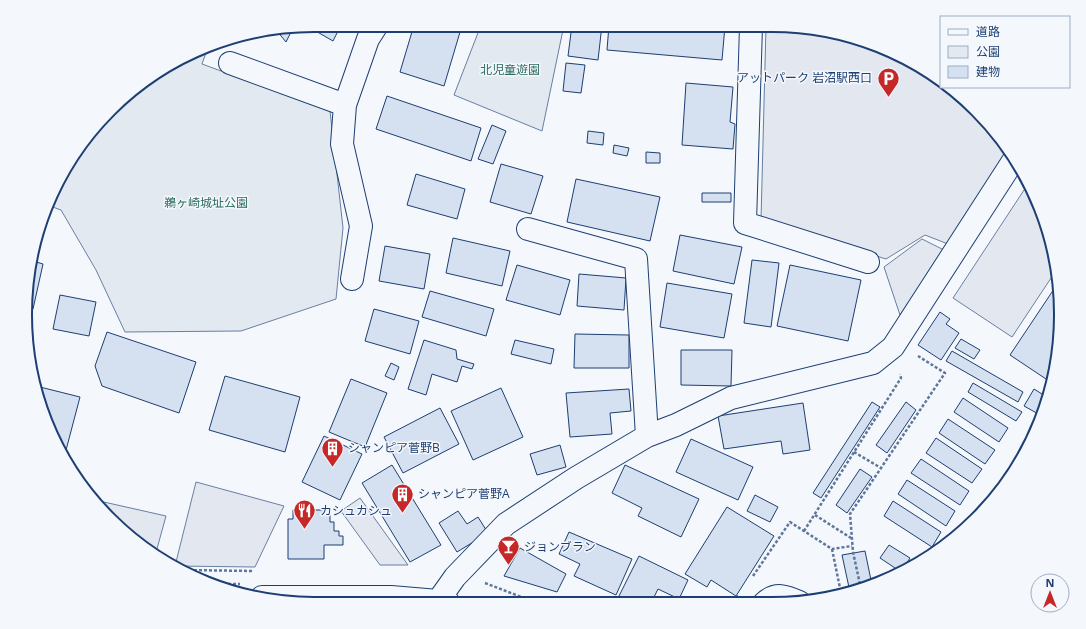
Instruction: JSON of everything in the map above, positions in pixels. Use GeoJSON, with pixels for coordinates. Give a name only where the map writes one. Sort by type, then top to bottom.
{"type":"FeatureCollection","features":[{"type":"Feature","properties":{"kind":"street"},"geometry":{"type":"LineString","coordinates":[[352,279],[361,226],[342,144],[345,105],[368,39],[372,32]]}},
{"type":"Feature","properties":{"kind":"street"},"geometry":{"type":"LineString","coordinates":[[751,32],[745,223],[868,262]]}},
{"type":"Feature","properties":{"kind":"street"},"geometry":{"type":"LineString","coordinates":[[230,63],[345,105]]}},
{"type":"Feature","properties":{"kind":"street"},"geometry":{"type":"LineString","coordinates":[[445,597],[455,577],[506,524],[576,478],[647,436],[676,425],[731,398],[874,363],[894,345],[1011,165]]}},
{"type":"Feature","properties":{"kind":"street"},"geometry":{"type":"LineString","coordinates":[[528,229],[636,260],[647,436]]}},
{"type":"Feature","properties":{"kind":"path"},"geometry":{"type":"LineString","coordinates":[[804,531],[901,378],[894,345]]}},
{"type":"Feature","properties":{"kind":"path"},"geometry":{"type":"LineString","coordinates":[[860,583],[852,546],[850,514],[944,373],[894,345]]}},
{"type":"Feature","properties":{"kind":"path"},"geometry":{"type":"LineString","coordinates":[[854,452],[881,468]]}},
{"type":"Feature","properties":{"kind":"path"},"geometry":{"type":"LineString","coordinates":[[814,515],[852,538]]}},
{"type":"Feature","properties":{"kind":"path"},"geometry":{"type":"LineString","coordinates":[[753,578],[790,522],[832,549],[852,546]]}},
{"type":"Feature","properties":{"kind":"path"},"geometry":{"type":"LineString","coordinates":[[832,549],[840,588]]}},
{"type":"Feature","properties":{"kind":"path"},"geometry":{"type":"LineString","coordinates":[[736,597],[740,596]]}},
{"type":"Feature","properties":{"kind":"green space","name":"北児童遊園"},"geometry":{"type":"Polygon","coordinates":[[[478,32],[563,32],[542,131],[454,95],[478,32]]]}},
{"type":"Feature","properties":{"kind":"green space","name":"鵜ヶ崎城址公園"},"geometry":{"type":"Polygon","coordinates":[[[205,54],[202,64],[330,111],[343,228],[336,299],[241,331],[125,332],[96,270],[61,210],[54,207],[61,190],[70,173],[102,128],[128,102],[143,90],[173,70],[205,54]]]}},
{"type":"Feature","properties":{"kind":"shaded area"},"geometry":{"type":"Polygon","coordinates":[[[766,32],[808,34],[827,37],[862,47],[896,61],[913,70],[958,102],[984,128],[1005,156],[948,244],[925,235],[886,259],[761,220],[766,32]]]}},
{"type":"Feature","properties":{"kind":"shaded area"},"geometry":{"type":"Polygon","coordinates":[[[1025,189],[1039,224],[1049,259],[1052,277],[1012,337],[953,298],[1025,189]]]}},
{"type":"Feature","properties":{"kind":"shaded area"},"geometry":{"type":"Polygon","coordinates":[[[922,239],[944,250],[900,315],[884,267],[922,239]]]}},
{"type":"Feature","properties":{"kind":"shaded area"},"geometry":{"type":"Polygon","coordinates":[[[196,482],[284,506],[255,567],[186,566],[176,561],[196,482]]]}},
{"type":"Feature","properties":{"kind":"shaded area"},"geometry":{"type":"Polygon","coordinates":[[[360,498],[408,565],[380,565],[341,511],[360,498]]]}},
{"type":"Feature","properties":{"kind":"shaded area"},"geometry":{"type":"Polygon","coordinates":[[[103,502],[166,516],[157,548],[128,527],[103,502]]]}},
{"type":"Feature","properties":{"kind":"building"},"geometry":{"type":"Polygon","coordinates":[[[317,32],[338,32],[333,41],[317,32]]]}},
{"type":"Feature","properties":{"kind":"building"},"geometry":{"type":"Polygon","coordinates":[[[412,32],[460,32],[444,86],[400,72],[412,32]]]}},
{"type":"Feature","properties":{"kind":"building"},"geometry":{"type":"Polygon","coordinates":[[[571,32],[601,32],[598,60],[568,56],[571,32]]]}},
{"type":"Feature","properties":{"kind":"building"},"geometry":{"type":"Polygon","coordinates":[[[608,32],[724,32],[722,60],[607,50],[608,32]]]}},
{"type":"Feature","properties":{"kind":"building"},"geometry":{"type":"Polygon","coordinates":[[[290,33],[286,42],[279,34],[290,33]]]}},
{"type":"Feature","properties":{"kind":"building"},"geometry":{"type":"Polygon","coordinates":[[[566,63],[585,65],[581,93],[563,91],[566,63]]]}},
{"type":"Feature","properties":{"kind":"building"},"geometry":{"type":"Polygon","coordinates":[[[686,83],[733,87],[730,122],[735,124],[733,149],[682,145],[686,83]]]}},
{"type":"Feature","properties":{"kind":"building"},"geometry":{"type":"Polygon","coordinates":[[[387,96],[481,128],[471,161],[376,129],[387,96]]]}},
{"type":"Feature","properties":{"kind":"building"},"geometry":{"type":"Polygon","coordinates":[[[492,125],[506,131],[493,164],[478,159],[492,125]]]}},
{"type":"Feature","properties":{"kind":"building"},"geometry":{"type":"Polygon","coordinates":[[[588,131],[604,133],[603,145],[587,143],[588,131]]]}},
{"type":"Feature","properties":{"kind":"building"},"geometry":{"type":"Polygon","coordinates":[[[614,145],[629,148],[627,156],[613,153],[614,145]]]}},
{"type":"Feature","properties":{"kind":"building"},"geometry":{"type":"Polygon","coordinates":[[[646,152],[660,153],[660,163],[646,163],[646,152]]]}},
{"type":"Feature","properties":{"kind":"building"},"geometry":{"type":"Polygon","coordinates":[[[501,164],[543,176],[531,214],[490,202],[501,164]]]}},
{"type":"Feature","properties":{"kind":"building"},"geometry":{"type":"Polygon","coordinates":[[[416,174],[465,189],[457,219],[407,205],[416,174]]]}},
{"type":"Feature","properties":{"kind":"building"},"geometry":{"type":"Polygon","coordinates":[[[576,179],[660,197],[650,241],[567,222],[576,179]]]}},
{"type":"Feature","properties":{"kind":"building"},"geometry":{"type":"Polygon","coordinates":[[[702,193],[731,193],[731,202],[702,202],[702,193]]]}},
{"type":"Feature","properties":{"kind":"building"},"geometry":{"type":"Polygon","coordinates":[[[680,235],[742,247],[734,284],[673,271],[680,235]]]}},
{"type":"Feature","properties":{"kind":"building"},"geometry":{"type":"Polygon","coordinates":[[[453,238],[510,251],[502,286],[446,273],[453,238]]]}},
{"type":"Feature","properties":{"kind":"building"},"geometry":{"type":"Polygon","coordinates":[[[385,246],[430,254],[424,289],[379,281],[385,246]]]}},
{"type":"Feature","properties":{"kind":"building"},"geometry":{"type":"Polygon","coordinates":[[[752,260],[779,263],[771,327],[744,323],[752,260]]]}},
{"type":"Feature","properties":{"kind":"building"},"geometry":{"type":"Polygon","coordinates":[[[37,262],[43,264],[33,309],[34,278],[37,262]]]}},
{"type":"Feature","properties":{"kind":"building"},"geometry":{"type":"Polygon","coordinates":[[[517,265],[570,280],[560,315],[506,300],[517,265]]]}},
{"type":"Feature","properties":{"kind":"building"},"geometry":{"type":"Polygon","coordinates":[[[790,265],[861,280],[848,341],[777,326],[790,265]]]}},
{"type":"Feature","properties":{"kind":"building"},"geometry":{"type":"Polygon","coordinates":[[[579,274],[626,278],[624,310],[577,306],[579,274]]]}},
{"type":"Feature","properties":{"kind":"building"},"geometry":{"type":"Polygon","coordinates":[[[667,283],[732,294],[724,338],[660,327],[667,283]]]}},
{"type":"Feature","properties":{"kind":"building"},"geometry":{"type":"Polygon","coordinates":[[[430,291],[494,309],[486,336],[422,317],[430,291]]]}},
{"type":"Feature","properties":{"kind":"building"},"geometry":{"type":"Polygon","coordinates":[[[1053,291],[1054,314],[1052,351],[1046,379],[1010,355],[1053,291]]]}},
{"type":"Feature","properties":{"kind":"building"},"geometry":{"type":"Polygon","coordinates":[[[60,295],[96,302],[89,336],[53,329],[60,295]]]}},
{"type":"Feature","properties":{"kind":"building"},"geometry":{"type":"Polygon","coordinates":[[[374,309],[419,321],[410,354],[365,341],[374,309]]]}},
{"type":"Feature","properties":{"kind":"building"},"geometry":{"type":"Polygon","coordinates":[[[940,312],[950,319],[946,324],[959,333],[941,360],[918,345],[940,312]]]}},
{"type":"Feature","properties":{"kind":"building"},"geometry":{"type":"Polygon","coordinates":[[[107,332],[196,362],[179,413],[102,386],[95,366],[107,332]]]}},
{"type":"Feature","properties":{"kind":"building"},"geometry":{"type":"Polygon","coordinates":[[[575,334],[629,335],[629,368],[574,368],[575,334]]]}},
{"type":"Feature","properties":{"kind":"building"},"geometry":{"type":"Polygon","coordinates":[[[961,339],[980,350],[974,359],[955,348],[961,339]]]}},
{"type":"Feature","properties":{"kind":"building"},"geometry":{"type":"Polygon","coordinates":[[[424,340],[456,350],[457,359],[474,364],[472,369],[462,366],[457,382],[432,374],[426,395],[408,389],[424,340]]]}},
{"type":"Feature","properties":{"kind":"building"},"geometry":{"type":"Polygon","coordinates":[[[515,340],[554,349],[551,364],[511,354],[515,340]]]}},
{"type":"Feature","properties":{"kind":"building"},"geometry":{"type":"Polygon","coordinates":[[[681,350],[732,350],[731,386],[681,385],[681,350]]]}},
{"type":"Feature","properties":{"kind":"building"},"geometry":{"type":"Polygon","coordinates":[[[952,351],[1023,392],[1018,402],[946,361],[952,351]]]}},
{"type":"Feature","properties":{"kind":"building"},"geometry":{"type":"Polygon","coordinates":[[[391,363],[399,367],[394,380],[385,376],[391,363]]]}},
{"type":"Feature","properties":{"kind":"building"},"geometry":{"type":"Polygon","coordinates":[[[225,376],[300,397],[285,452],[209,430],[225,376]]]}},
{"type":"Feature","properties":{"kind":"building"},"geometry":{"type":"Polygon","coordinates":[[[351,379],[387,393],[365,447],[329,432],[351,379]]]}},
{"type":"Feature","properties":{"kind":"building"},"geometry":{"type":"Polygon","coordinates":[[[973,383],[1022,412],[1016,421],[968,392],[973,383]]]}},
{"type":"Feature","properties":{"kind":"building"},"geometry":{"type":"Polygon","coordinates":[[[42,387],[80,397],[66,449],[54,423],[42,387]]]}},
{"type":"Feature","properties":{"kind":"building"},"geometry":{"type":"Polygon","coordinates":[[[501,388],[523,437],[473,460],[451,411],[501,388]]]}},
{"type":"Feature","properties":{"kind":"building"},"geometry":{"type":"Polygon","coordinates":[[[629,389],[631,411],[610,413],[612,434],[570,437],[566,393],[629,389]]]}},
{"type":"Feature","properties":{"kind":"building"},"geometry":{"type":"Polygon","coordinates":[[[1034,389],[1042,394],[1036,413],[1024,406],[1034,389]]]}},
{"type":"Feature","properties":{"kind":"building"},"geometry":{"type":"Polygon","coordinates":[[[963,398],[1008,428],[999,442],[954,412],[963,398]]]}},
{"type":"Feature","properties":{"kind":"building"},"geometry":{"type":"Polygon","coordinates":[[[872,402],[880,407],[821,498],[813,493],[872,402]]]}},
{"type":"Feature","properties":{"kind":"building"},"geometry":{"type":"Polygon","coordinates":[[[906,402],[916,410],[887,453],[876,445],[906,402]]]}},
{"type":"Feature","properties":{"kind":"building"},"geometry":{"type":"Polygon","coordinates":[[[803,403],[810,450],[783,454],[781,441],[724,449],[718,416],[803,403]]]}},
{"type":"Feature","properties":{"kind":"building"},"geometry":{"type":"Polygon","coordinates":[[[440,408],[459,444],[403,473],[384,437],[440,408]]]}},
{"type":"Feature","properties":{"kind":"building"},"geometry":{"type":"Polygon","coordinates":[[[948,419],[995,450],[985,464],[939,433],[948,419]]]}},
{"type":"Feature","properties":{"kind":"building","name":"シャンピア菅野B"},"geometry":{"type":"Polygon","coordinates":[[[324,436],[362,454],[340,500],[302,482],[324,436]]]}},
{"type":"Feature","properties":{"kind":"building"},"geometry":{"type":"Polygon","coordinates":[[[936,438],[982,469],[972,483],[926,453],[936,438]]]}},
{"type":"Feature","properties":{"kind":"building"},"geometry":{"type":"Polygon","coordinates":[[[691,439],[753,467],[738,500],[676,472],[691,439]]]}},
{"type":"Feature","properties":{"kind":"building"},"geometry":{"type":"Polygon","coordinates":[[[560,445],[566,467],[537,475],[530,454],[560,445]]]}},
{"type":"Feature","properties":{"kind":"building"},"geometry":{"type":"Polygon","coordinates":[[[921,459],[969,491],[960,505],[911,473],[921,459]]]}},
{"type":"Feature","properties":{"kind":"building","name":"シャンピア菅野A"},"geometry":{"type":"Polygon","coordinates":[[[392,465],[441,545],[410,562],[362,483],[392,465]]]}},
{"type":"Feature","properties":{"kind":"building"},"geometry":{"type":"Polygon","coordinates":[[[625,465],[699,499],[681,537],[638,516],[642,508],[612,493],[625,465]]]}},
{"type":"Feature","properties":{"kind":"building"},"geometry":{"type":"Polygon","coordinates":[[[860,469],[872,477],[847,513],[836,505],[860,469]]]}},
{"type":"Feature","properties":{"kind":"building"},"geometry":{"type":"Polygon","coordinates":[[[907,480],[955,511],[946,526],[898,494],[907,480]]]}},
{"type":"Feature","properties":{"kind":"building"},"geometry":{"type":"Polygon","coordinates":[[[755,495],[778,507],[770,522],[747,511],[755,495]]]}},
{"type":"Feature","properties":{"kind":"building"},"geometry":{"type":"Polygon","coordinates":[[[893,501],[941,532],[931,547],[884,516],[893,501]]]}},
{"type":"Feature","properties":{"kind":"building"},"geometry":{"type":"Polygon","coordinates":[[[727,507],[774,536],[736,596],[711,580],[707,587],[685,574],[727,507]]]}},
{"type":"Feature","properties":{"kind":"building"},"geometry":{"type":"Polygon","coordinates":[[[293,510],[325,510],[325,514],[330,514],[330,522],[334,522],[334,531],[339,531],[339,536],[343,536],[343,545],[324,545],[324,559],[288,559],[288,519],[293,519],[293,510]]]}},
{"type":"Feature","properties":{"kind":"building"},"geometry":{"type":"Polygon","coordinates":[[[458,511],[467,524],[478,517],[488,533],[457,552],[439,523],[458,511]]]}},
{"type":"Feature","properties":{"kind":"building"},"geometry":{"type":"Polygon","coordinates":[[[569,532],[632,559],[616,595],[574,576],[580,564],[559,554],[569,532]]]}},
{"type":"Feature","properties":{"kind":"building"},"geometry":{"type":"Polygon","coordinates":[[[889,545],[910,558],[907,562],[895,568],[880,558],[889,545]]]}},
{"type":"Feature","properties":{"kind":"building"},"geometry":{"type":"Polygon","coordinates":[[[520,548],[566,574],[557,592],[504,576],[520,548]]]}},
{"type":"Feature","properties":{"kind":"building"},"geometry":{"type":"Polygon","coordinates":[[[865,551],[871,579],[849,586],[842,555],[865,551]]]}},
{"type":"Feature","properties":{"kind":"building"},"geometry":{"type":"Polygon","coordinates":[[[639,556],[688,580],[680,597],[675,597],[658,589],[654,597],[618,597],[639,556]]]}},
{"type":"Feature","properties":{"kind":"place","name":"アットパーク 岩沼駅西口"},"geometry":{"type":"Point","coordinates":[888,98]}},
{"type":"Feature","properties":{"kind":"place","name":"シャンピア菅野B"},"geometry":{"type":"Point","coordinates":[332,468]}},
{"type":"Feature","properties":{"kind":"place","name":"シャンピア菅野A"},"geometry":{"type":"Point","coordinates":[402,514]}},
{"type":"Feature","properties":{"kind":"place","name":"カシュカシュ"},"geometry":{"type":"Point","coordinates":[304,530]}},
{"type":"Feature","properties":{"kind":"place","name":"ジョンブラン"},"geometry":{"type":"Point","coordinates":[508,566]}}]}
